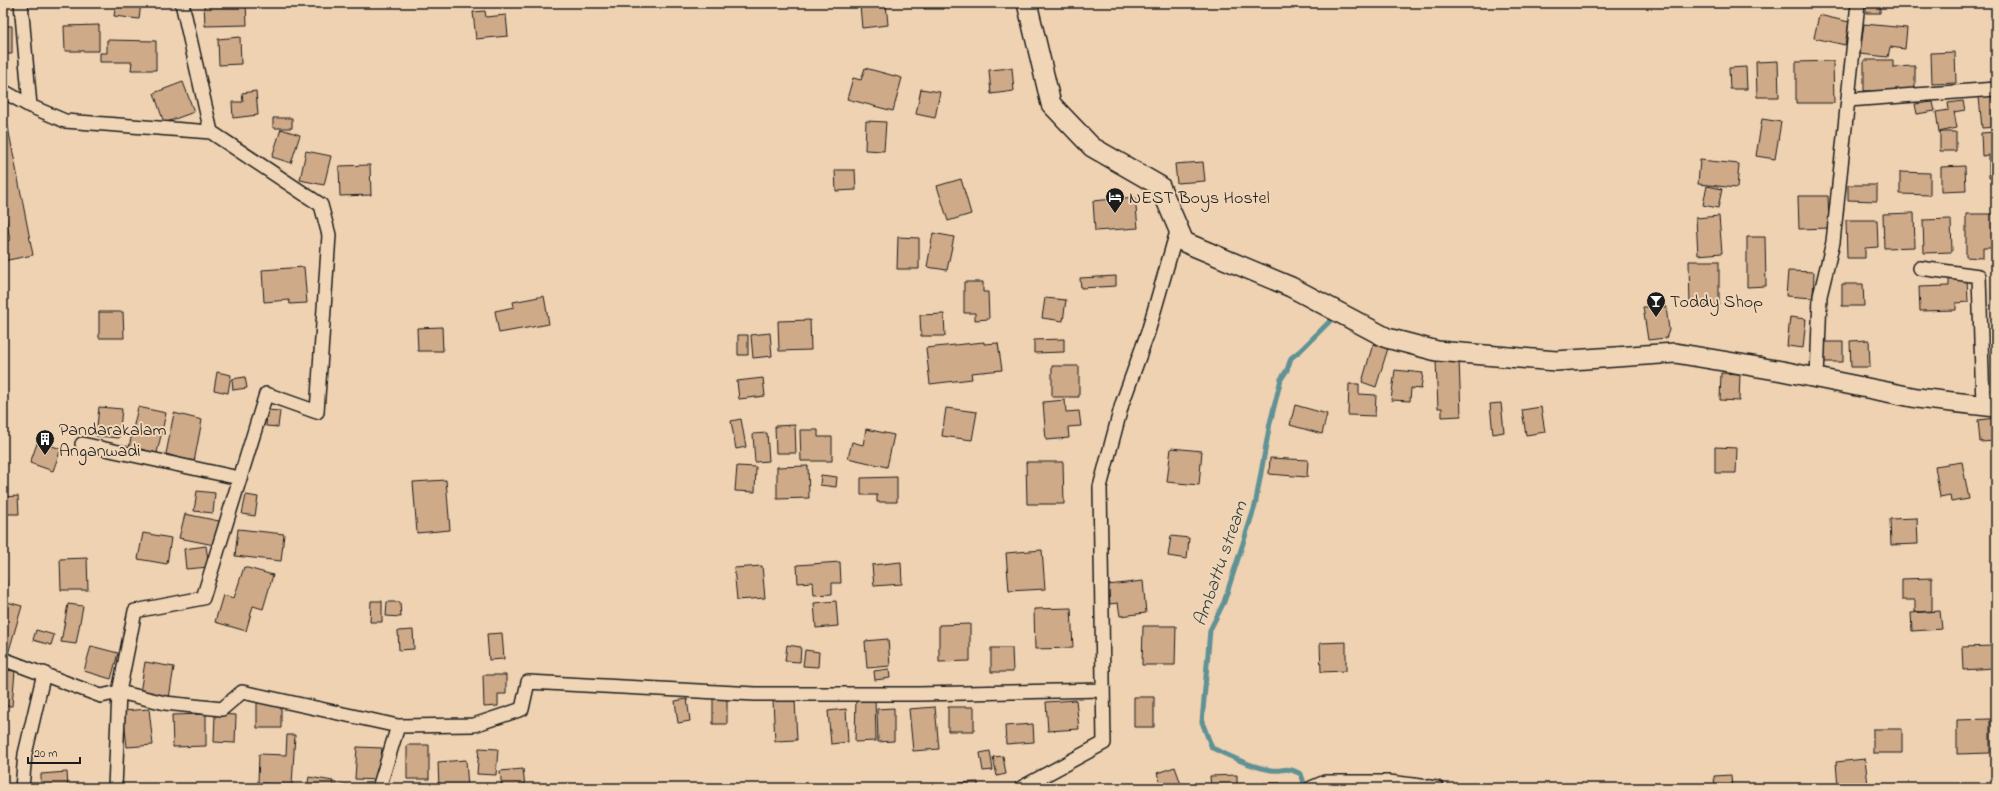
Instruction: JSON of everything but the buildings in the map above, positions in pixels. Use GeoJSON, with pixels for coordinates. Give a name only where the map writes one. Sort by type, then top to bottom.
{"type":"FeatureCollection","features":[{"type":"Feature","properties":{"kind":"street"},"geometry":{"type":"LineString","coordinates":[[21,3],[30,106]]}},
{"type":"Feature","properties":{"kind":"street"},"geometry":{"type":"LineString","coordinates":[[182,3],[211,132]]}},
{"type":"Feature","properties":{"kind":"street"},"geometry":{"type":"LineString","coordinates":[[1027,3],[1051,104],[1092,147],[1160,186],[1184,242],[1291,287],[1387,338],[1436,351],[1556,361],[1675,353],[1917,398],[1989,406],[1979,276],[1920,268]]}},
{"type":"Feature","properties":{"kind":"street"},"geometry":{"type":"LineString","coordinates":[[1816,378],[1820,296],[1833,242],[1858,3]]}},
{"type":"Feature","properties":{"kind":"street"},"geometry":{"type":"LineString","coordinates":[[1848,100],[1996,89]]}},
{"type":"Feature","properties":{"kind":"street"},"geometry":{"type":"LineString","coordinates":[[3,91],[30,106],[65,121],[211,132],[321,205],[329,235],[318,412],[266,394],[203,598],[135,611],[119,692],[115,788]]}},
{"type":"Feature","properties":{"kind":"street"},"geometry":{"type":"LineString","coordinates":[[1021,788],[1104,743],[1100,487],[1122,404],[1148,332],[1178,228]]}},
{"type":"Feature","properties":{"kind":"street"},"geometry":{"type":"LineString","coordinates":[[82,444],[239,478]]}},
{"type":"Feature","properties":{"kind":"street"},"geometry":{"type":"LineString","coordinates":[[3,659],[44,673],[101,696],[119,692],[165,703],[222,709],[242,692],[398,726],[474,725],[522,709],[528,682],[755,694],[918,694],[1103,690]]}},
{"type":"Feature","properties":{"kind":"street"},"geometry":{"type":"LineString","coordinates":[[22,788],[25,754],[44,673]]}},
{"type":"Feature","properties":{"kind":"street"},"geometry":{"type":"LineString","coordinates":[[378,788],[398,726]]}},
{"type":"Feature","properties":{"kind":"street"},"geometry":{"type":"LineString","coordinates":[[1311,788],[1325,782],[1389,782],[1437,788]]}},
{"type":"Feature","properties":{"kind":"waterway","name":"Ambattu stream"},"geometry":{"type":"LineString","coordinates":[[1303,788],[1304,783],[1301,774],[1295,771],[1288,769],[1271,770],[1256,766],[1212,748],[1202,722],[1210,630],[1224,602],[1255,506],[1270,423],[1281,379],[1287,370],[1291,358],[1330,321]]}},
{"type":"Feature","properties":{"kind":"place","name":"NEST Boys Hostel"},"geometry":{"type":"Point","coordinates":[1115,214]}},
{"type":"Feature","properties":{"kind":"place","name":"Toddy Shop"},"geometry":{"type":"Point","coordinates":[1656,318]}},
{"type":"Feature","properties":{"kind":"place","name":"Pandarakalam Anganwadi"},"geometry":{"type":"Point","coordinates":[45,456]}}]}
